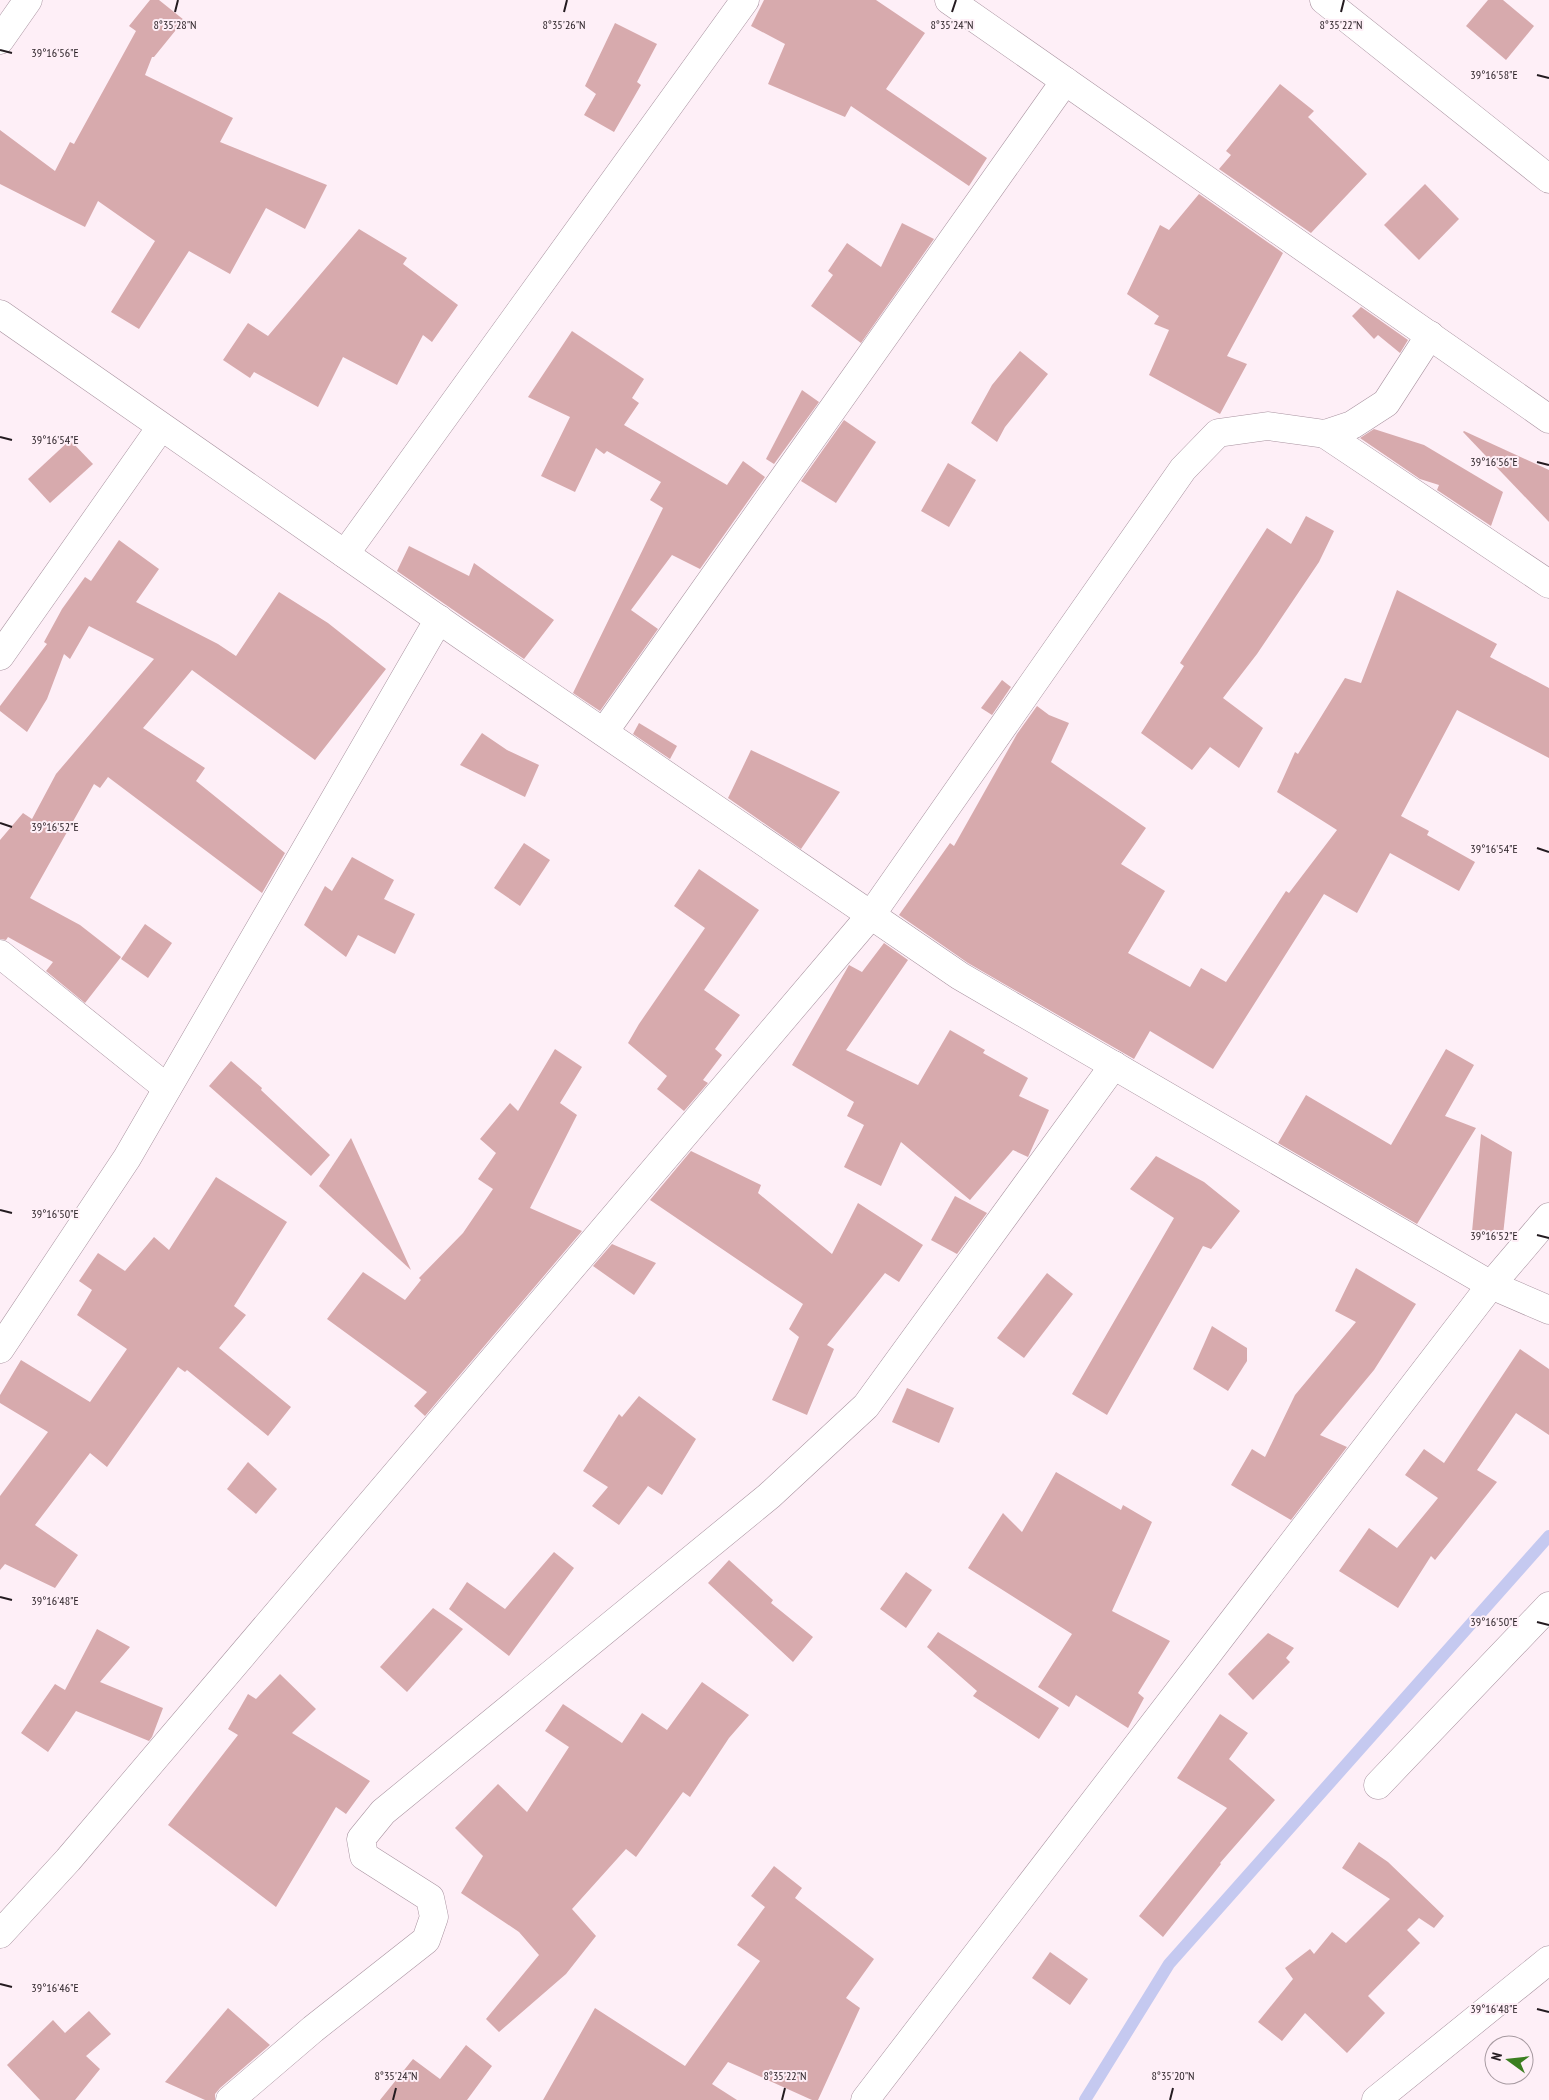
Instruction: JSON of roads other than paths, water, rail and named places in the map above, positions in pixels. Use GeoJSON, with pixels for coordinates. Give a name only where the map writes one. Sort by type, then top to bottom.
{"type":"FeatureCollection","features":[{"type":"Feature","properties":{"kind":"street"},"geometry":{"type":"LineString","coordinates":[[0,40],[28,0]]}},
{"type":"Feature","properties":{"kind":"street"},"geometry":{"type":"LineString","coordinates":[[345,554],[745,0]]}},
{"type":"Feature","properties":{"kind":"street"},"geometry":{"type":"LineString","coordinates":[[949,0],[1549,419]]}},
{"type":"Feature","properties":{"kind":"street"},"geometry":{"type":"LineString","coordinates":[[1324,0],[1549,179]]}},
{"type":"Feature","properties":{"kind":"street"},"geometry":{"type":"LineString","coordinates":[[604,732],[1065,81]]}},
{"type":"Feature","properties":{"kind":"street"},"geometry":{"type":"LineString","coordinates":[[0,314],[439,620],[960,976],[1491,1285],[1549,1310]]}},
{"type":"Feature","properties":{"kind":"street"},"geometry":{"type":"LineString","coordinates":[[1326,434],[1352,425],[1386,403],[1430,336]]}},
{"type":"Feature","properties":{"kind":"street"},"geometry":{"type":"LineString","coordinates":[[0,1934],[75,1853],[871,915],[1183,469],[1218,433],[1268,426],[1326,434],[1549,584]]}},
{"type":"Feature","properties":{"kind":"street"},"geometry":{"type":"LineString","coordinates":[[0,656],[161,427]]}},
{"type":"Feature","properties":{"kind":"street"},"geometry":{"type":"LineString","coordinates":[[0,1349],[127,1158],[439,620]]}},
{"type":"Feature","properties":{"kind":"street"},"geometry":{"type":"LineString","coordinates":[[0,954],[168,1088]]}},
{"type":"Feature","properties":{"kind":"street"},"geometry":{"type":"LineString","coordinates":[[230,2100],[313,2029],[426,1940],[434,1917],[430,1898],[364,1856],[362,1839],[383,1812],[769,1496],[866,1406],[1114,1065]]}},
{"type":"Feature","properties":{"kind":"street"},"geometry":{"type":"LineString","coordinates":[[865,2100],[1491,1285],[1549,1217]]}},
{"type":"Feature","properties":{"kind":"street"},"geometry":{"type":"LineString","coordinates":[[1378,1784],[1549,1606]]}},
{"type":"Feature","properties":{"kind":"street"},"geometry":{"type":"LineString","coordinates":[[1376,2100],[1549,1960]]}},
{"type":"Feature","properties":{"kind":"waterway"},"geometry":{"type":"LineString","coordinates":[[1085,2100],[1169,1964],[1549,1536]]}}]}
